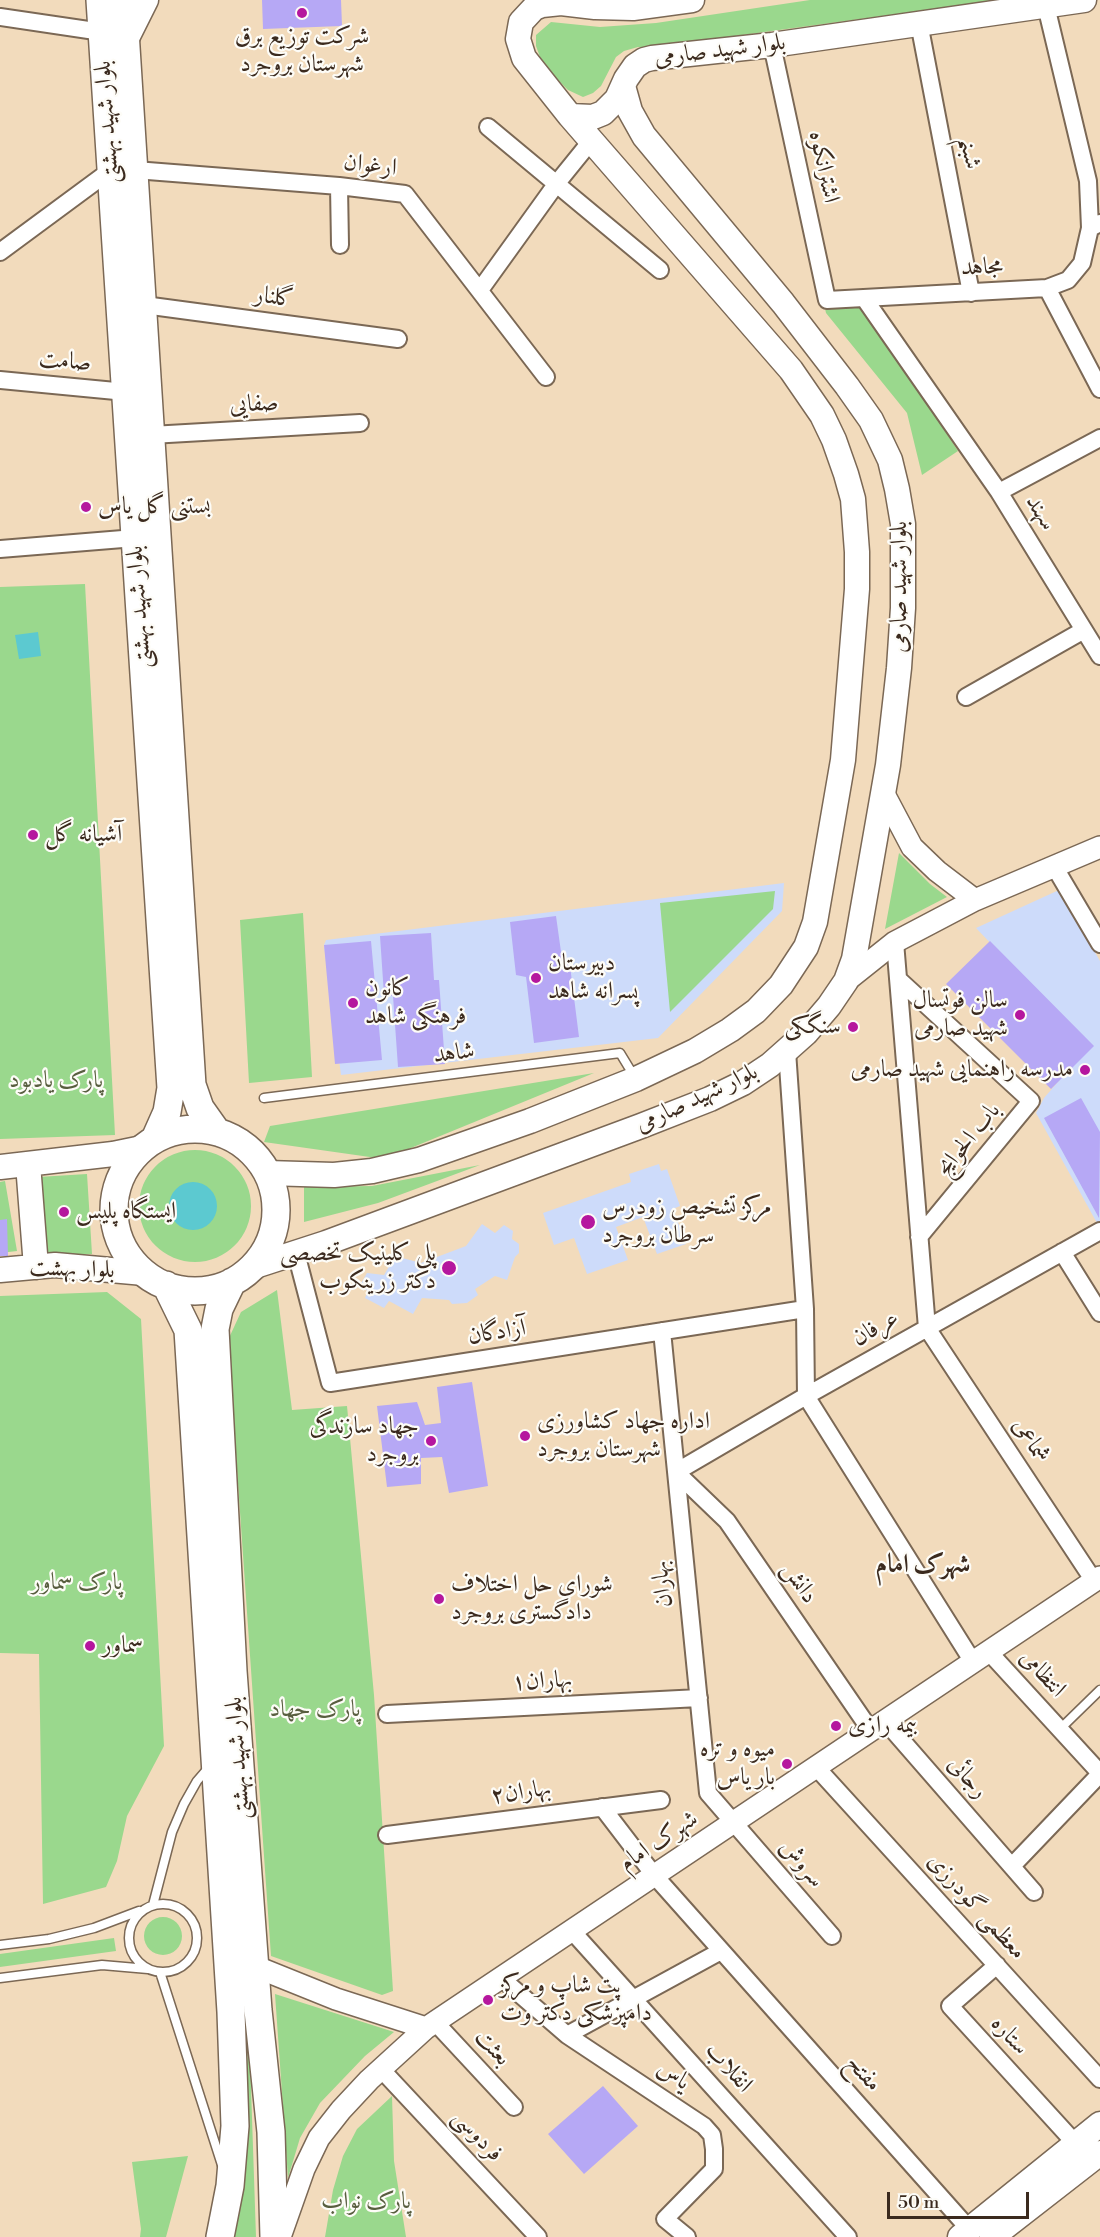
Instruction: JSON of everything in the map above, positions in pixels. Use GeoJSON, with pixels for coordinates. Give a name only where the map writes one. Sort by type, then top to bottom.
{"type":"FeatureCollection","features":[{"type":"Feature","properties":{"kind":"main road","name":"بلوار شهید بهشتی"},"geometry":{"type":"LineString","coordinates":[[100,0],[114,36],[123,170],[126,392],[171,1088],[167,1112],[148,1143]]}},
{"type":"Feature","properties":{"kind":"main road","name":"بلوار شهید بهشتی"},"geometry":{"type":"LineString","coordinates":[[114,36],[123,0]]}},
{"type":"Feature","properties":{"kind":"main road"},"geometry":{"type":"LineString","coordinates":[[114,36],[146,0]]}},
{"type":"Feature","properties":{"kind":"main road","name":"بلوار شهید صارمی"},"geometry":{"type":"LineString","coordinates":[[267,1173],[334,1174],[372,1171],[419,1160],[530,1121],[636,1078],[695,1051],[756,1011],[781,986],[806,946],[815,922],[843,760],[856,589],[857,535],[853,499],[846,474],[834,440],[809,395],[756,327],[570,116],[537,76],[520,48],[521,22],[534,8],[551,3],[633,8],[692,0]]}},
{"type":"Feature","properties":{"kind":"main road","name":"بلوار شهید صارمی"},"geometry":{"type":"LineString","coordinates":[[242,1275],[642,1126],[743,1083],[787,1051],[829,1006],[846,981],[854,959],[884,794],[899,668],[905,582],[903,524],[890,460],[871,420],[847,386],[783,303],[644,136],[630,111],[623,86],[630,72],[644,60],[771,45],[1084,0]]}},
{"type":"Feature","properties":{"kind":"main road"},"geometry":{"type":"LineString","coordinates":[[570,116],[593,117],[603,113],[617,99],[623,86]]}},
{"type":"Feature","properties":{"kind":"main road","name":"بلوار شهید بهشتی"},"geometry":{"type":"LineString","coordinates":[[123,170],[144,305],[192,1085],[200,1108],[217,1132]]}},
{"type":"Feature","properties":{"kind":"main road"},"geometry":{"type":"LineString","coordinates":[[0,1167],[113,1154],[148,1143],[175,1131],[196,1128],[217,1132],[237,1141],[255,1155],[267,1173],[275,1198],[275,1223],[267,1247],[242,1275],[214,1289],[195,1291],[155,1279],[130,1258],[120,1241],[114,1221],[114,1200],[119,1181],[128,1163],[148,1143]]}},
{"type":"Feature","properties":{"kind":"main road"},"geometry":{"type":"LineString","coordinates":[[28,1164],[36,1267]]}},
{"type":"Feature","properties":{"kind":"main road","name":"بلوار بهشت"},"geometry":{"type":"LineString","coordinates":[[0,1270],[55,1265],[155,1279]]}},
{"type":"Feature","properties":{"kind":"main road","name":"بلوار شهید بهشتی"},"geometry":{"type":"LineString","coordinates":[[242,1275],[219,1309],[215,1329],[233,1671],[254,1966],[272,2132],[274,2237]]}},
{"type":"Feature","properties":{"kind":"main road","name":"بلوار شهید بهشتی"},"geometry":{"type":"LineString","coordinates":[[155,1279],[188,1330],[234,2071],[235,2126],[230,2188],[220,2237]]}},
{"type":"Feature","properties":{"kind":"main road"},"geometry":{"type":"LineString","coordinates":[[974,2234],[1075,2143],[1100,2124]]}},
{"type":"Feature","properties":{"kind":"main road"},"geometry":{"type":"LineString","coordinates":[[974,2234],[1100,2153]]}},
{"type":"Feature","properties":{"kind":"street","name":"مجاهد"},"geometry":{"type":"LineString","coordinates":[[828,300],[1047,288],[1068,280],[1082,263],[1095,226],[1094,181],[1046,6]]}},
{"type":"Feature","properties":{"kind":"street"},"geometry":{"type":"LineString","coordinates":[[0,17],[114,36]]}},
{"type":"Feature","properties":{"kind":"street","name":"شبنم"},"geometry":{"type":"LineString","coordinates":[[919,23],[971,293]]}},
{"type":"Feature","properties":{"kind":"street","name":"اشترانکوه"},"geometry":{"type":"LineString","coordinates":[[771,45],[828,300]]}},
{"type":"Feature","properties":{"kind":"street"},"geometry":{"type":"LineString","coordinates":[[488,127],[660,270]]}},
{"type":"Feature","properties":{"kind":"street"},"geometry":{"type":"LineString","coordinates":[[480,290],[557,183],[591,141]]}},
{"type":"Feature","properties":{"kind":"street"},"geometry":{"type":"LineString","coordinates":[[0,252],[123,170]]}},
{"type":"Feature","properties":{"kind":"street","name":"ارغوان"},"geometry":{"type":"LineString","coordinates":[[123,170],[339,186],[405,194],[546,377]]}},
{"type":"Feature","properties":{"kind":"street"},"geometry":{"type":"LineString","coordinates":[[339,186],[340,244]]}},
{"type":"Feature","properties":{"kind":"street"},"geometry":{"type":"LineString","coordinates":[[1047,288],[1100,389]]}},
{"type":"Feature","properties":{"kind":"street"},"geometry":{"type":"LineString","coordinates":[[864,298],[999,492]]}},
{"type":"Feature","properties":{"kind":"street","name":"گلنار"},"geometry":{"type":"LineString","coordinates":[[144,305],[398,339]]}},
{"type":"Feature","properties":{"kind":"street","name":"صامت"},"geometry":{"type":"LineString","coordinates":[[0,380],[126,392]]}},
{"type":"Feature","properties":{"kind":"street","name":"صفایی"},"geometry":{"type":"LineString","coordinates":[[152,435],[360,423]]}},
{"type":"Feature","properties":{"kind":"street","name":"سهند"},"geometry":{"type":"LineString","coordinates":[[1100,438],[999,492],[1100,656]]}},
{"type":"Feature","properties":{"kind":"street"},"geometry":{"type":"LineString","coordinates":[[0,549],[135,538]]}},
{"type":"Feature","properties":{"kind":"street"},"geometry":{"type":"LineString","coordinates":[[966,697],[1084,630]]}},
{"type":"Feature","properties":{"kind":"street"},"geometry":{"type":"LineString","coordinates":[[884,794],[912,847],[937,871],[975,900]]}},
{"type":"Feature","properties":{"kind":"street"},"geometry":{"type":"LineString","coordinates":[[846,981],[895,942],[975,900],[1100,847]]}},
{"type":"Feature","properties":{"kind":"street"},"geometry":{"type":"LineString","coordinates":[[1054,866],[1100,944]]}},
{"type":"Feature","properties":{"kind":"street","name":"باب الحوایج"},"geometry":{"type":"LineString","coordinates":[[895,942],[927,1328]]}},
{"type":"Feature","properties":{"kind":"street","name":"باب الحوایج"},"geometry":{"type":"LineString","coordinates":[[898,979],[1031,1101],[920,1237]]}},
{"type":"Feature","properties":{"kind":"street"},"geometry":{"type":"LineString","coordinates":[[787,1051],[805,1309],[806,1396],[981,1657]]}},
{"type":"Feature","properties":{"kind":"street","name":"عرفان"},"geometry":{"type":"LineString","coordinates":[[676,1472],[806,1396],[1100,1231]]}},
{"type":"Feature","properties":{"kind":"street"},"geometry":{"type":"LineString","coordinates":[[1062,1252],[1100,1313]]}},
{"type":"Feature","properties":{"kind":"street","name":"آزادگان"},"geometry":{"type":"LineString","coordinates":[[296,1253],[330,1383],[805,1309]]}},
{"type":"Feature","properties":{"kind":"street","name":"شماعی"},"geometry":{"type":"LineString","coordinates":[[927,1328],[1097,1579]]}},
{"type":"Feature","properties":{"kind":"street","name":"بهاران"},"geometry":{"type":"LineString","coordinates":[[662,1331],[708,1793],[734,1822]]}},
{"type":"Feature","properties":{"kind":"street","name":"دانش"},"geometry":{"type":"LineString","coordinates":[[676,1472],[727,1521],[878,1726]]}},
{"type":"Feature","properties":{"kind":"street","name":"شهرک امام"},"geometry":{"type":"LineString","coordinates":[[280,2237],[304,2169],[319,2138],[340,2110],[380,2068],[430,2025],[1097,1579]]}},
{"type":"Feature","properties":{"kind":"street","name":"انتظامی"},"geometry":{"type":"LineString","coordinates":[[981,1657],[1060,1729],[1100,1774]]}},
{"type":"Feature","properties":{"kind":"street","name":"بهاران۱"},"geometry":{"type":"LineString","coordinates":[[387,1714],[699,1698]]}},
{"type":"Feature","properties":{"kind":"street","name":"رجائی"},"geometry":{"type":"LineString","coordinates":[[878,1726],[1034,1892]]}},
{"type":"Feature","properties":{"kind":"street","name":"معظمی گودرزی"},"geometry":{"type":"LineString","coordinates":[[816,1767],[1100,2079]]}},
{"type":"Feature","properties":{"kind":"street"},"geometry":{"type":"LineString","coordinates":[[1012,1866],[1100,1774]]}},
{"type":"Feature","properties":{"kind":"street","name":"بهاران۲"},"geometry":{"type":"LineString","coordinates":[[387,1836],[661,1800]]}},
{"type":"Feature","properties":{"kind":"street","name":"مفتح"},"geometry":{"type":"LineString","coordinates":[[602,1807],[654,1875],[974,2234]]}},
{"type":"Feature","properties":{"kind":"street","name":"سروش"},"geometry":{"type":"LineString","coordinates":[[734,1822],[832,1936]]}},
{"type":"Feature","properties":{"kind":"street","name":"انقلاب"},"geometry":{"type":"LineString","coordinates":[[572,1930],[848,2237]]}},
{"type":"Feature","properties":{"kind":"street"},"geometry":{"type":"LineString","coordinates":[[567,2035],[721,1951]]}},
{"type":"Feature","properties":{"kind":"street","name":"ستاره"},"geometry":{"type":"LineString","coordinates":[[997,1965],[950,2006],[1075,2143]]}},
{"type":"Feature","properties":{"kind":"street"},"geometry":{"type":"LineString","coordinates":[[254,1966],[336,1999],[430,2025]]}},
{"type":"Feature","properties":{"kind":"street","name":"یاس"},"geometry":{"type":"LineString","coordinates":[[501,1978],[567,2035],[704,2126],[712,2135],[714,2169],[665,2218],[687,2237]]}},
{"type":"Feature","properties":{"kind":"street","name":"بعثت"},"geometry":{"type":"LineString","coordinates":[[430,2025],[514,2107]]}},
{"type":"Feature","properties":{"kind":"street","name":"فردوسی"},"geometry":{"type":"LineString","coordinates":[[380,2068],[538,2237]]}},
{"type":"Feature","properties":{"kind":"lane","name":"شاهد"},"geometry":{"type":"LineString","coordinates":[[264,1098],[620,1053],[636,1078]]}},
{"type":"Feature","properties":{"kind":"lane","name":"انتظامی"},"geometry":{"type":"LineString","coordinates":[[1060,1729],[1100,1690]]}},
{"type":"Feature","properties":{"kind":"lane"},"geometry":{"type":"LineString","coordinates":[[153,1905],[172,1832],[184,1804],[197,1781],[215,1762]]}},
{"type":"Feature","properties":{"kind":"lane"},"geometry":{"type":"LineString","coordinates":[[0,1945],[49,1938],[94,1928],[153,1905],[165,1903],[186,1912],[197,1932],[197,1944],[193,1955],[186,1964],[176,1970],[155,1971],[102,1965],[0,1978]]}},
{"type":"Feature","properties":{"kind":"lane"},"geometry":{"type":"LineString","coordinates":[[142,1910],[130,1927],[130,1949],[136,1959],[155,1971],[230,2188]]}},
{"type":"Feature","properties":{"kind":"shaded area"},"geometry":{"type":"Polygon","coordinates":[[[784,883],[782,911],[658,1038],[341,1075],[324,945],[326,940],[784,883]]]}},
{"type":"Feature","properties":{"kind":"shaded area","name":"مدرسه راهنمایی شهید صارمی"},"geometry":{"type":"Polygon","coordinates":[[[1059,890],[1100,961],[1100,1221],[1097,1223],[1036,1113],[1044,1098],[1089,1046],[976,928],[1059,890]]]}},
{"type":"Feature","properties":{"kind":"shaded area","name":"مرکز تشخیص زودرس سرطان بروجرد"},"geometry":{"type":"Polygon","coordinates":[[[659,1164],[661,1171],[667,1169],[680,1206],[673,1209],[686,1244],[657,1254],[643,1217],[616,1227],[628,1260],[587,1274],[574,1238],[554,1245],[543,1213],[631,1182],[629,1174],[659,1164]]]}},
{"type":"Feature","properties":{"kind":"shaded area","name":"پلی کلینیک تخصصی دکتر زرینکوب"},"geometry":{"type":"Polygon","coordinates":[[[482,1224],[495,1233],[504,1225],[513,1231],[512,1239],[519,1244],[519,1253],[515,1257],[507,1280],[495,1276],[475,1289],[478,1295],[467,1303],[452,1304],[449,1300],[422,1298],[413,1314],[389,1301],[384,1308],[365,1298],[368,1291],[359,1287],[367,1273],[384,1275],[395,1256],[421,1263],[466,1246],[482,1224]]]}},
{"type":"Feature","properties":{"kind":"green space"},"geometry":{"type":"Polygon","coordinates":[[[810,0],[1000,0],[654,47],[638,47],[624,51],[616,57],[601,86],[593,93],[583,97],[568,90],[558,80],[540,57],[536,46],[536,35],[551,22],[600,27],[656,23],[810,0]]]}},
{"type":"Feature","properties":{"kind":"green space"},"geometry":{"type":"Polygon","coordinates":[[[824,304],[863,305],[958,451],[922,475],[907,413],[826,313],[824,304]]]}},
{"type":"Feature","properties":{"kind":"green space","name":"پارک یادبود"},"geometry":{"type":"Polygon","coordinates":[[[85,584],[115,1135],[0,1139],[0,587],[85,584]]]}},
{"type":"Feature","properties":{"kind":"green space"},"geometry":{"type":"Polygon","coordinates":[[[899,853],[930,884],[947,897],[885,929],[899,853]]]}},
{"type":"Feature","properties":{"kind":"green space"},"geometry":{"type":"Polygon","coordinates":[[[775,891],[773,909],[670,1012],[660,903],[775,891]]]}},
{"type":"Feature","properties":{"kind":"green space"},"geometry":{"type":"Polygon","coordinates":[[[303,913],[312,1077],[249,1083],[240,920],[303,913]]]}},
{"type":"Feature","properties":{"kind":"green space"},"geometry":{"type":"Polygon","coordinates":[[[594,1073],[384,1159],[264,1142],[270,1126],[594,1073]]]}},
{"type":"Feature","properties":{"kind":"green space"},"geometry":{"type":"Polygon","coordinates":[[[195,1150],[217,1154],[235,1166],[247,1184],[251,1206],[247,1228],[235,1246],[217,1258],[195,1262],[173,1258],[155,1246],[143,1228],[139,1206],[143,1184],[155,1166],[173,1154],[195,1150]]]}},
{"type":"Feature","properties":{"kind":"green space"},"geometry":{"type":"Polygon","coordinates":[[[480,1165],[378,1203],[304,1222],[304,1187],[372,1186],[480,1165]]]}},
{"type":"Feature","properties":{"kind":"green space"},"geometry":{"type":"Polygon","coordinates":[[[87,1174],[92,1254],[44,1257],[38,1177],[87,1174]]]}},
{"type":"Feature","properties":{"kind":"green space"},"geometry":{"type":"Polygon","coordinates":[[[5,1181],[17,1251],[0,1253],[0,1182],[5,1181]]]}},
{"type":"Feature","properties":{"kind":"green space","name":"پارک جهاد"},"geometry":{"type":"Polygon","coordinates":[[[277,1290],[292,1410],[347,1406],[374,1695],[393,1991],[382,1995],[271,1956],[228,1340],[241,1312],[277,1290]]]}},
{"type":"Feature","properties":{"kind":"green space","name":"پارک سماور"},"geometry":{"type":"Polygon","coordinates":[[[107,1292],[141,1319],[164,1746],[127,1816],[117,1861],[106,1887],[43,1904],[39,1654],[0,1653],[0,1296],[107,1292]]]}},
{"type":"Feature","properties":{"kind":"green space"},"geometry":{"type":"Polygon","coordinates":[[[163,1917],[170,1918],[176,1923],[181,1929],[181,1943],[176,1949],[170,1954],[163,1955],[156,1954],[150,1949],[145,1943],[144,1936],[145,1929],[150,1923],[156,1918],[163,1917]]]}},
{"type":"Feature","properties":{"kind":"green space"},"geometry":{"type":"Polygon","coordinates":[[[114,1938],[116,1951],[0,1967],[0,1954],[114,1938]]]}},
{"type":"Feature","properties":{"kind":"green space"},"geometry":{"type":"Polygon","coordinates":[[[275,1994],[394,2032],[365,2056],[320,2103],[300,2138],[288,2178],[275,1994]]]}},
{"type":"Feature","properties":{"kind":"green space"},"geometry":{"type":"Polygon","coordinates":[[[249,2028],[256,2237],[233,2237],[240,2186],[249,2028]]]}},
{"type":"Feature","properties":{"kind":"green space","name":"پارک نواب"},"geometry":{"type":"Polygon","coordinates":[[[392,2096],[394,2161],[406,2237],[325,2237],[333,2190],[343,2156],[357,2129],[392,2096]]]}},
{"type":"Feature","properties":{"kind":"green space"},"geometry":{"type":"Polygon","coordinates":[[[188,2156],[166,2237],[140,2237],[141,2229],[132,2162],[188,2156]]]}},
{"type":"Feature","properties":{"kind":"water"},"geometry":{"type":"Polygon","coordinates":[[[38,632],[41,656],[19,659],[15,635],[38,632]]]}},
{"type":"Feature","properties":{"kind":"water"},"geometry":{"type":"Polygon","coordinates":[[[188,1182],[198,1182],[210,1189],[217,1201],[217,1211],[210,1223],[198,1230],[188,1230],[173,1219],[169,1211],[169,1201],[180,1186],[188,1182]]]}},
{"type":"Feature","properties":{"kind":"building","name":"شرکت توزیع برق شهرستان بروجرد"},"geometry":{"type":"Polygon","coordinates":[[[262,0],[341,0],[342,26],[263,29],[262,0]]]}},
{"type":"Feature","properties":{"kind":"building"},"geometry":{"type":"Polygon","coordinates":[[[556,916],[562,959],[569,958],[579,1037],[534,1043],[526,977],[516,975],[510,922],[556,916]]]}},
{"type":"Feature","properties":{"kind":"building"},"geometry":{"type":"Polygon","coordinates":[[[431,933],[434,980],[439,980],[445,1064],[398,1067],[393,996],[384,995],[380,936],[431,933]]]}},
{"type":"Feature","properties":{"kind":"building","name":"کانون فرهنگی شاهد"},"geometry":{"type":"Polygon","coordinates":[[[371,941],[382,1060],[335,1064],[324,945],[371,941]]]}},
{"type":"Feature","properties":{"kind":"building","name":"سالن فوتسال شهید صارمی"},"geometry":{"type":"Polygon","coordinates":[[[990,941],[1094,1046],[1051,1089],[946,984],[990,941]]]}},
{"type":"Feature","properties":{"kind":"building"},"geometry":{"type":"Polygon","coordinates":[[[1081,1098],[1100,1132],[1099,1218],[1044,1118],[1081,1098]]]}},
{"type":"Feature","properties":{"kind":"building"},"geometry":{"type":"Polygon","coordinates":[[[7,1219],[8,1256],[0,1256],[0,1220],[7,1219]]]}},
{"type":"Feature","properties":{"kind":"building","name":"جهاد سازندگی بروجرد"},"geometry":{"type":"Polygon","coordinates":[[[472,1382],[488,1486],[449,1493],[442,1457],[421,1458],[421,1484],[387,1487],[377,1406],[417,1402],[425,1425],[441,1423],[437,1387],[472,1382]]]}},
{"type":"Feature","properties":{"kind":"building"},"geometry":{"type":"Polygon","coordinates":[[[603,2086],[638,2126],[584,2174],[548,2134],[603,2086]]]}},
{"type":"Feature","properties":{"kind":"place","name":"شرکت توزیع برق شهرستان بروجرد"},"geometry":{"type":"Point","coordinates":[302,13]}},
{"type":"Feature","properties":{"kind":"place","name":"بستنی گل یاس"},"geometry":{"type":"Point","coordinates":[86,507]}},
{"type":"Feature","properties":{"kind":"place","name":"آشیانه گل"},"geometry":{"type":"Point","coordinates":[33,835]}},
{"type":"Feature","properties":{"kind":"place","name":"دبیرستان پسرانه شاهد"},"geometry":{"type":"Point","coordinates":[536,978]}},
{"type":"Feature","properties":{"kind":"place","name":"کانون فرهنگی شاهد"},"geometry":{"type":"Point","coordinates":[353,1003]}},
{"type":"Feature","properties":{"kind":"place","name":"سالن فوتسال شهید صارمی"},"geometry":{"type":"Point","coordinates":[1020,1015]}},
{"type":"Feature","properties":{"kind":"place","name":"سنگکی"},"geometry":{"type":"Point","coordinates":[853,1027]}},
{"type":"Feature","properties":{"kind":"place","name":"مدرسه راهنمایی شهید صارمی"},"geometry":{"type":"Point","coordinates":[1085,1070]}},
{"type":"Feature","properties":{"kind":"place","name":"ایستگاه پلیس"},"geometry":{"type":"Point","coordinates":[64,1212]}},
{"type":"Feature","properties":{"kind":"place","name":"مرکز تشخیص زودرس سرطان بروجرد"},"geometry":{"type":"Point","coordinates":[588,1222]}},
{"type":"Feature","properties":{"kind":"place","name":"پلی کلینیک تخصصی دکتر زرینکوب"},"geometry":{"type":"Point","coordinates":[449,1268]}},
{"type":"Feature","properties":{"kind":"place","name":"اداره جهاد کشاورزی شهرستان بروجرد"},"geometry":{"type":"Point","coordinates":[525,1436]}},
{"type":"Feature","properties":{"kind":"place","name":"جهاد سازندگی بروجرد"},"geometry":{"type":"Point","coordinates":[431,1441]}},
{"type":"Feature","properties":{"kind":"place","name":"شورای حل اختلاف دادگستری بروجرد"},"geometry":{"type":"Point","coordinates":[439,1599]}},
{"type":"Feature","properties":{"kind":"place","name":"سماور"},"geometry":{"type":"Point","coordinates":[90,1646]}},
{"type":"Feature","properties":{"kind":"place","name":"بیمه رازی"},"geometry":{"type":"Point","coordinates":[836,1726]}},
{"type":"Feature","properties":{"kind":"place","name":"میوه و تره بار یاس"},"geometry":{"type":"Point","coordinates":[787,1764]}},
{"type":"Feature","properties":{"kind":"place","name":"پت شاپ و مرکز دامپزشکی دکتر وت"},"geometry":{"type":"Point","coordinates":[488,2000]}},
{"type":"Feature","properties":{"kind":"district","name":"شهرک امام"},"geometry":{"type":"Point","coordinates":[923,1566]}}]}
